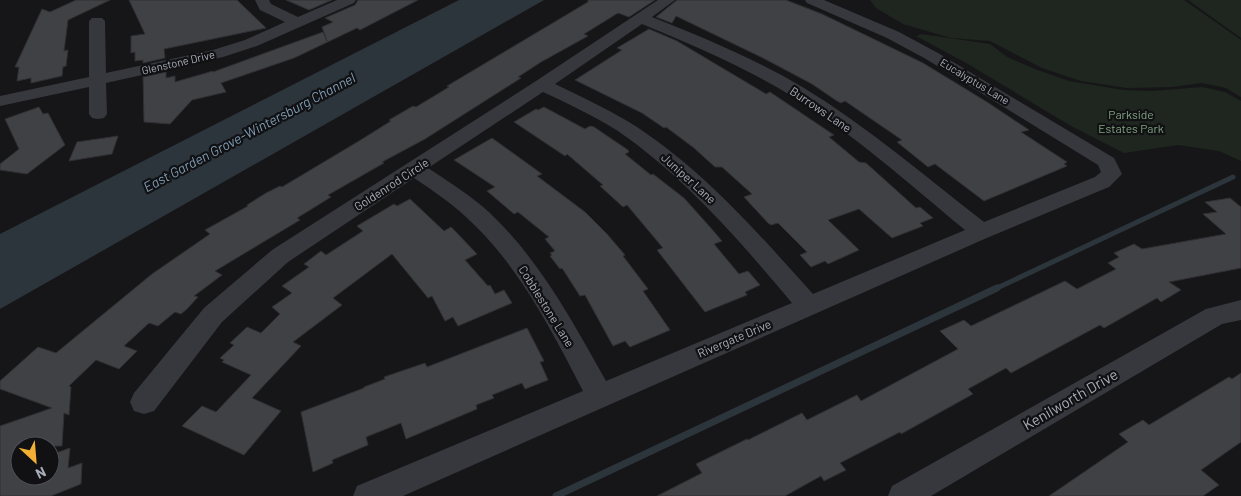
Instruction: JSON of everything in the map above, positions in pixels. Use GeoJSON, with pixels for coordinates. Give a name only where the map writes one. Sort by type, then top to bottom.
{"type":"FeatureCollection","features":[{"type":"Feature","properties":{"kind":"street"},"geometry":{"type":"LineString","coordinates":[[262,0],[265,7],[298,23]]}},
{"type":"Feature","properties":{"kind":"street","name":"Glenstone Drive"},"geometry":{"type":"LineString","coordinates":[[0,101],[217,54],[252,44],[349,0]]}},
{"type":"Feature","properties":{"kind":"street","name":"Goldenrod Circle"},"geometry":{"type":"LineString","coordinates":[[144,402],[213,316],[280,256],[542,85],[668,0]]}},
{"type":"Feature","properties":{"kind":"street","name":"Eucalyptus Lane"},"geometry":{"type":"LineString","coordinates":[[812,0],[893,35],[932,56],[1092,152],[1107,162],[1112,170],[1110,178],[1102,182]]}},
{"type":"Feature","properties":{"kind":"street","name":"Burrows Lane"},"geometry":{"type":"LineString","coordinates":[[641,18],[741,61],[798,93],[842,122],[885,154],[981,232]]}},
{"type":"Feature","properties":{"kind":"street"},"geometry":{"type":"LineString","coordinates":[[98,21],[98,114]]}},
{"type":"Feature","properties":{"kind":"street","name":"Juniper Lane"},"geometry":{"type":"LineString","coordinates":[[542,85],[564,94],[624,126],[677,165],[734,220],[809,306]]}},
{"type":"Feature","properties":{"kind":"street","name":"Cobblestone Lane"},"geometry":{"type":"LineString","coordinates":[[414,168],[463,203],[481,218],[508,246],[532,277],[600,396]]}},
{"type":"Feature","properties":{"kind":"street","name":"Rivergate Drive"},"geometry":{"type":"LineString","coordinates":[[368,496],[981,232],[1102,182]]}},
{"type":"Feature","properties":{"kind":"street","name":"Kenilworth Drive"},"geometry":{"type":"LineString","coordinates":[[903,496],[1215,316],[1241,310]]}},
{"type":"Feature","properties":{"kind":"green space"},"geometry":{"type":"Polygon","coordinates":[[[870,0],[1184,0],[1241,40],[1241,97],[1226,88],[1202,83],[1172,87],[1127,88],[1081,81],[1042,68],[990,41],[951,38],[903,24],[876,8],[870,0]]]}},
{"type":"Feature","properties":{"kind":"green space"},"geometry":{"type":"Polygon","coordinates":[[[1188,0],[1241,0],[1241,38],[1188,0]]]}},
{"type":"Feature","properties":{"kind":"green space","name":"Parkside Estates Park"},"geometry":{"type":"Polygon","coordinates":[[[921,34],[990,44],[1007,57],[1069,81],[1123,90],[1152,91],[1202,87],[1225,92],[1241,101],[1241,161],[1219,151],[1178,145],[1124,153],[1071,126],[968,64],[916,36],[921,34]]]}},
{"type":"Feature","properties":{"kind":"water","name":"East Garden Grove-Wintersburg Channel"},"geometry":{"type":"Polygon","coordinates":[[[459,0],[544,0],[0,309],[0,234],[459,0]]]}},
{"type":"Feature","properties":{"kind":"building"},"geometry":{"type":"Polygon","coordinates":[[[76,0],[110,0],[68,20],[64,51],[68,50],[66,66],[63,67],[62,76],[31,83],[31,78],[17,81],[19,67],[15,67],[42,9],[50,12],[76,0]]]}},
{"type":"Feature","properties":{"kind":"building"},"geometry":{"type":"Polygon","coordinates":[[[129,0],[237,0],[266,28],[164,49],[165,58],[143,63],[143,60],[135,61],[135,52],[131,53],[131,36],[145,34],[129,0]]]}},
{"type":"Feature","properties":{"kind":"building"},"geometry":{"type":"Polygon","coordinates":[[[286,0],[332,0],[309,10],[286,0]]]}},
{"type":"Feature","properties":{"kind":"building"},"geometry":{"type":"Polygon","coordinates":[[[358,0],[418,0],[360,30],[357,28],[294,58],[221,83],[226,92],[192,100],[170,124],[144,122],[143,77],[166,72],[166,78],[175,76],[175,82],[213,72],[323,32],[327,41],[322,27],[333,22],[325,18],[355,5],[358,0]]]}},
{"type":"Feature","properties":{"kind":"building"},"geometry":{"type":"Polygon","coordinates":[[[588,0],[655,0],[629,17],[618,13],[584,34],[588,36],[541,62],[518,77],[521,78],[425,139],[382,162],[384,163],[328,195],[331,197],[297,218],[300,220],[215,271],[222,275],[194,296],[198,297],[181,314],[175,312],[158,326],[149,323],[124,346],[137,351],[119,369],[96,360],[69,386],[71,387],[69,415],[64,413],[62,446],[60,446],[60,436],[10,436],[10,486],[60,486],[60,452],[70,448],[68,468],[82,463],[81,484],[51,496],[0,496],[0,426],[52,408],[0,389],[0,381],[38,347],[56,353],[152,274],[210,234],[205,230],[248,206],[266,193],[280,186],[282,187],[391,121],[389,120],[413,106],[416,107],[449,87],[447,86],[588,2],[588,0]]]}},
{"type":"Feature","properties":{"kind":"building"},"geometry":{"type":"Polygon","coordinates":[[[677,0],[786,0],[822,14],[923,63],[987,102],[1029,130],[1021,132],[1067,162],[1064,164],[1067,166],[984,201],[935,164],[928,167],[897,142],[902,140],[845,101],[841,103],[837,101],[812,84],[763,58],[676,16],[672,23],[656,17],[677,0]]]}},
{"type":"Feature","properties":{"kind":"building"},"geometry":{"type":"Polygon","coordinates":[[[649,29],[677,41],[766,94],[770,92],[834,135],[829,137],[859,162],[866,163],[916,208],[920,207],[933,218],[920,223],[923,226],[892,238],[859,209],[828,220],[859,250],[828,264],[825,261],[811,267],[800,255],[807,252],[778,223],[771,225],[768,223],[744,197],[752,194],[722,167],[715,167],[666,127],[664,128],[642,113],[575,80],[622,50],[617,48],[649,29]]]}},
{"type":"Feature","properties":{"kind":"building"},"geometry":{"type":"Polygon","coordinates":[[[39,107],[43,114],[48,113],[65,145],[27,174],[0,170],[0,164],[19,149],[5,119],[39,107]]]}},
{"type":"Feature","properties":{"kind":"building"},"geometry":{"type":"Polygon","coordinates":[[[544,107],[585,129],[590,126],[594,127],[628,150],[629,152],[625,154],[684,198],[710,227],[722,241],[714,244],[739,274],[748,271],[760,285],[745,292],[747,295],[705,312],[657,250],[663,248],[627,205],[623,207],[600,186],[603,185],[567,154],[565,156],[514,122],[536,109],[544,107]]]}},
{"type":"Feature","properties":{"kind":"building"},"geometry":{"type":"Polygon","coordinates":[[[118,136],[112,154],[69,161],[77,142],[118,136]]]}},
{"type":"Feature","properties":{"kind":"building"},"geometry":{"type":"Polygon","coordinates":[[[492,138],[542,174],[537,176],[585,212],[607,234],[625,255],[623,256],[648,289],[643,291],[670,330],[630,347],[625,341],[613,346],[585,295],[580,296],[562,268],[560,269],[550,256],[552,255],[550,253],[555,251],[545,239],[549,237],[518,212],[514,214],[487,191],[495,187],[454,160],[492,138]]]}},
{"type":"Feature","properties":{"kind":"building"},"geometry":{"type":"Polygon","coordinates":[[[1230,198],[1241,207],[1241,268],[1169,282],[1181,290],[1161,302],[1157,298],[1104,328],[1100,325],[1011,373],[1006,368],[968,389],[973,394],[901,434],[900,432],[840,463],[846,470],[824,481],[821,476],[785,496],[657,496],[702,473],[696,464],[747,439],[802,413],[807,420],[857,395],[861,401],[958,349],[940,331],[964,320],[971,326],[1065,281],[1077,289],[1116,269],[1108,263],[1119,257],[1114,253],[1134,244],[1142,249],[1226,234],[1203,214],[1217,212],[1205,202],[1230,198]]]}},
{"type":"Feature","properties":{"kind":"building"},"geometry":{"type":"Polygon","coordinates":[[[410,199],[444,231],[451,227],[455,231],[477,254],[465,260],[488,286],[490,285],[495,294],[504,290],[512,303],[458,326],[453,317],[445,321],[432,296],[428,298],[392,254],[333,298],[342,305],[293,342],[301,346],[252,398],[281,411],[244,455],[182,426],[202,406],[216,412],[251,375],[222,362],[224,360],[220,358],[234,345],[230,343],[247,327],[261,333],[280,314],[272,307],[292,293],[282,286],[309,267],[304,264],[321,251],[326,255],[363,231],[357,226],[394,204],[397,206],[410,199]]]}},
{"type":"Feature","properties":{"kind":"building"},"geometry":{"type":"Polygon","coordinates":[[[527,328],[544,361],[540,362],[548,380],[525,389],[522,383],[492,395],[494,398],[476,405],[477,409],[406,439],[401,423],[366,437],[368,445],[332,460],[333,463],[313,472],[301,412],[364,388],[385,379],[384,377],[425,363],[427,367],[527,328]]]}},
{"type":"Feature","properties":{"kind":"building"},"geometry":{"type":"Polygon","coordinates":[[[1241,373],[1241,442],[1201,470],[1219,485],[1203,496],[1049,496],[1128,442],[1119,434],[1143,420],[1149,425],[1229,377],[1232,379],[1241,373]]]}},
{"type":"Feature","properties":{"kind":"waterway"},"geometry":{"type":"LineString","coordinates":[[995,289],[1233,177]]}},
{"type":"Feature","properties":{"kind":"waterway"},"geometry":{"type":"LineString","coordinates":[[556,496],[997,288]]}}]}
